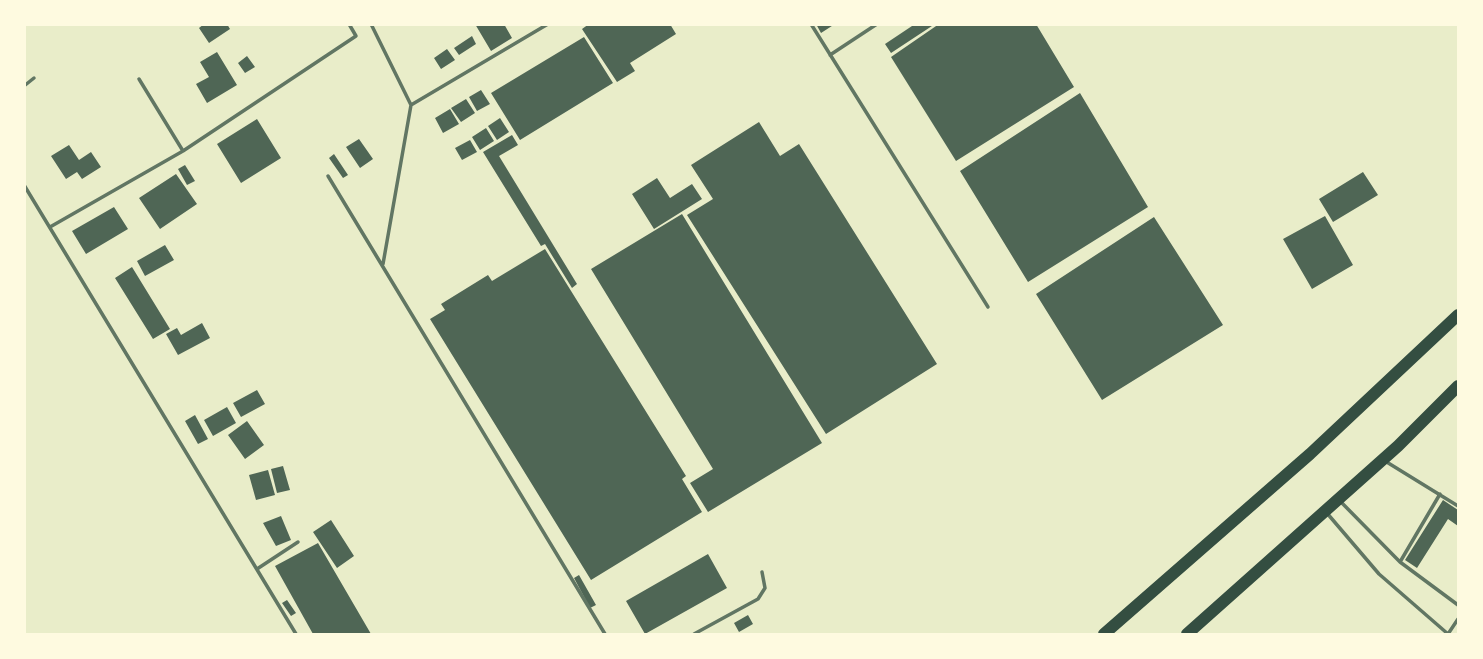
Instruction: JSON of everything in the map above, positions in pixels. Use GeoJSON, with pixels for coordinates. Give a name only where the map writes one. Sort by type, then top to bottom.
{"type":"FeatureCollection","features":[{"type":"Feature","properties":{"kind":"highway"},"geometry":{"type":"LineString","coordinates":[[1104,635],[1310,454],[1458,315]]}},
{"type":"Feature","properties":{"kind":"highway"},"geometry":{"type":"LineString","coordinates":[[1187,635],[1383,460],[1458,386]]}},
{"type":"Feature","properties":{"kind":"lane"},"geometry":{"type":"LineString","coordinates":[[50,227],[183,151],[356,36],[349,24]]}},
{"type":"Feature","properties":{"kind":"lane"},"geometry":{"type":"LineString","coordinates":[[371,24],[411,105],[383,266]]}},
{"type":"Feature","properties":{"kind":"lane"},"geometry":{"type":"LineString","coordinates":[[411,105],[548,24]]}},
{"type":"Feature","properties":{"kind":"lane"},"geometry":{"type":"LineString","coordinates":[[811,24],[988,307]]}},
{"type":"Feature","properties":{"kind":"lane"},"geometry":{"type":"LineString","coordinates":[[830,55],[877,24]]}},
{"type":"Feature","properties":{"kind":"lane"},"geometry":{"type":"LineString","coordinates":[[24,86],[34,78]]}},
{"type":"Feature","properties":{"kind":"lane"},"geometry":{"type":"LineString","coordinates":[[139,79],[183,151]]}},
{"type":"Feature","properties":{"kind":"lane"},"geometry":{"type":"LineString","coordinates":[[328,176],[605,635]]}},
{"type":"Feature","properties":{"kind":"lane"},"geometry":{"type":"LineString","coordinates":[[24,185],[296,635]]}},
{"type":"Feature","properties":{"kind":"lane"},"geometry":{"type":"LineString","coordinates":[[1383,460],[1458,506]]}},
{"type":"Feature","properties":{"kind":"lane"},"geometry":{"type":"LineString","coordinates":[[1400,562],[1440,494]]}},
{"type":"Feature","properties":{"kind":"lane"},"geometry":{"type":"LineString","coordinates":[[1339,500],[1400,562],[1458,605]]}},
{"type":"Feature","properties":{"kind":"lane"},"geometry":{"type":"LineString","coordinates":[[1325,512],[1378,575],[1448,634],[1458,619]]}},
{"type":"Feature","properties":{"kind":"lane"},"geometry":{"type":"LineString","coordinates":[[257,569],[298,542]]}},
{"type":"Feature","properties":{"kind":"lane"},"geometry":{"type":"LineString","coordinates":[[694,635],[758,599],[765,589],[762,572]]}},
{"type":"Feature","properties":{"kind":"building"},"geometry":{"type":"Polygon","coordinates":[[[204,24],[227,24],[230,29],[209,43],[199,28],[204,24]]]}},
{"type":"Feature","properties":{"kind":"building"},"geometry":{"type":"Polygon","coordinates":[[[475,24],[504,24],[512,38],[491,51],[475,24]]]}},
{"type":"Feature","properties":{"kind":"building"},"geometry":{"type":"Polygon","coordinates":[[[589,24],[670,24],[676,34],[630,63],[635,71],[617,82],[582,29],[589,24]]]}},
{"type":"Feature","properties":{"kind":"building"},"geometry":{"type":"Polygon","coordinates":[[[816,24],[835,24],[821,33],[816,24]]]}},
{"type":"Feature","properties":{"kind":"building"},"geometry":{"type":"Polygon","coordinates":[[[915,24],[935,24],[891,53],[885,44],[915,24]]]}},
{"type":"Feature","properties":{"kind":"building"},"geometry":{"type":"Polygon","coordinates":[[[939,24],[1036,24],[1074,87],[956,161],[891,57],[939,24]]]}},
{"type":"Feature","properties":{"kind":"building"},"geometry":{"type":"Polygon","coordinates":[[[472,36],[476,44],[459,55],[454,48],[472,36]]]}},
{"type":"Feature","properties":{"kind":"building"},"geometry":{"type":"Polygon","coordinates":[[[584,37],[613,83],[520,140],[491,93],[584,37]]]}},
{"type":"Feature","properties":{"kind":"building"},"geometry":{"type":"Polygon","coordinates":[[[447,49],[455,60],[441,69],[434,58],[447,49]]]}},
{"type":"Feature","properties":{"kind":"building"},"geometry":{"type":"Polygon","coordinates":[[[217,52],[237,85],[207,103],[196,84],[209,77],[200,62],[217,52]]]}},
{"type":"Feature","properties":{"kind":"building"},"geometry":{"type":"Polygon","coordinates":[[[247,56],[255,67],[245,73],[238,63],[247,56]]]}},
{"type":"Feature","properties":{"kind":"building"},"geometry":{"type":"Polygon","coordinates":[[[481,90],[490,104],[477,111],[469,97],[481,90]]]}},
{"type":"Feature","properties":{"kind":"building"},"geometry":{"type":"Polygon","coordinates":[[[1080,93],[1148,207],[1028,282],[960,171],[1080,93]]]}},
{"type":"Feature","properties":{"kind":"building"},"geometry":{"type":"Polygon","coordinates":[[[466,99],[475,113],[461,122],[451,108],[466,99]]]}},
{"type":"Feature","properties":{"kind":"building"},"geometry":{"type":"Polygon","coordinates":[[[450,109],[459,124],[443,133],[435,118],[450,109]]]}},
{"type":"Feature","properties":{"kind":"building"},"geometry":{"type":"Polygon","coordinates":[[[500,118],[509,132],[497,140],[488,126],[500,118]]]}},
{"type":"Feature","properties":{"kind":"building"},"geometry":{"type":"Polygon","coordinates":[[[257,119],[281,158],[241,183],[217,144],[257,119]]]}},
{"type":"Feature","properties":{"kind":"building"},"geometry":{"type":"Polygon","coordinates":[[[759,122],[780,156],[799,144],[937,364],[826,434],[687,215],[713,199],[691,165],[759,122]]]}},
{"type":"Feature","properties":{"kind":"building"},"geometry":{"type":"Polygon","coordinates":[[[486,128],[494,141],[480,150],[472,137],[486,128]]]}},
{"type":"Feature","properties":{"kind":"building"},"geometry":{"type":"Polygon","coordinates":[[[512,135],[518,145],[499,156],[577,284],[572,288],[545,244],[541,246],[483,152],[512,135]]]}},
{"type":"Feature","properties":{"kind":"building"},"geometry":{"type":"Polygon","coordinates":[[[359,139],[373,159],[360,168],[346,147],[359,139]]]}},
{"type":"Feature","properties":{"kind":"building"},"geometry":{"type":"Polygon","coordinates":[[[470,140],[477,152],[462,160],[455,148],[470,140]]]}},
{"type":"Feature","properties":{"kind":"building"},"geometry":{"type":"Polygon","coordinates":[[[69,145],[79,160],[91,152],[101,167],[82,179],[77,172],[66,179],[51,156],[69,145]]]}},
{"type":"Feature","properties":{"kind":"building"},"geometry":{"type":"Polygon","coordinates":[[[334,154],[348,175],[343,178],[329,158],[334,154]]]}},
{"type":"Feature","properties":{"kind":"building"},"geometry":{"type":"Polygon","coordinates":[[[185,165],[195,181],[187,185],[178,169],[185,165]]]}},
{"type":"Feature","properties":{"kind":"building"},"geometry":{"type":"Polygon","coordinates":[[[1363,172],[1378,195],[1333,222],[1319,199],[1363,172]]]}},
{"type":"Feature","properties":{"kind":"building"},"geometry":{"type":"Polygon","coordinates":[[[176,174],[197,204],[160,229],[139,198],[176,174]]]}},
{"type":"Feature","properties":{"kind":"building"},"geometry":{"type":"Polygon","coordinates":[[[657,178],[670,198],[692,184],[702,199],[654,229],[632,194],[657,178]]]}},
{"type":"Feature","properties":{"kind":"building"},"geometry":{"type":"Polygon","coordinates":[[[114,207],[128,229],[86,254],[72,231],[114,207]]]}},
{"type":"Feature","properties":{"kind":"building"},"geometry":{"type":"Polygon","coordinates":[[[682,214],[822,443],[708,512],[690,483],[713,469],[591,269],[682,214]]]}},
{"type":"Feature","properties":{"kind":"building"},"geometry":{"type":"Polygon","coordinates":[[[1325,216],[1353,265],[1312,289],[1283,239],[1325,216]]]}},
{"type":"Feature","properties":{"kind":"building"},"geometry":{"type":"Polygon","coordinates":[[[1154,217],[1223,325],[1102,400],[1036,294],[1154,217]]]}},
{"type":"Feature","properties":{"kind":"building"},"geometry":{"type":"Polygon","coordinates":[[[165,245],[174,260],[145,276],[137,261],[165,245]]]}},
{"type":"Feature","properties":{"kind":"building"},"geometry":{"type":"Polygon","coordinates":[[[545,249],[686,476],[682,479],[702,512],[591,580],[430,319],[445,310],[441,304],[488,275],[492,281],[545,249]]]}},
{"type":"Feature","properties":{"kind":"building"},"geometry":{"type":"Polygon","coordinates":[[[132,267],[170,329],[153,339],[115,278],[132,267]]]}},
{"type":"Feature","properties":{"kind":"building"},"geometry":{"type":"Polygon","coordinates":[[[202,323],[210,338],[178,355],[166,334],[177,328],[181,335],[202,323]]]}},
{"type":"Feature","properties":{"kind":"building"},"geometry":{"type":"Polygon","coordinates":[[[257,390],[265,404],[241,417],[233,403],[257,390]]]}},
{"type":"Feature","properties":{"kind":"building"},"geometry":{"type":"Polygon","coordinates":[[[227,407],[236,423],[213,436],[204,420],[227,407]]]}},
{"type":"Feature","properties":{"kind":"building"},"geometry":{"type":"Polygon","coordinates":[[[195,415],[208,439],[198,444],[185,421],[195,415]]]}},
{"type":"Feature","properties":{"kind":"building"},"geometry":{"type":"Polygon","coordinates":[[[247,421],[264,445],[245,459],[228,435],[247,421]]]}},
{"type":"Feature","properties":{"kind":"building"},"geometry":{"type":"Polygon","coordinates":[[[283,466],[290,490],[277,493],[271,469],[283,466]]]}},
{"type":"Feature","properties":{"kind":"building"},"geometry":{"type":"Polygon","coordinates":[[[268,470],[275,495],[256,500],[249,475],[268,470]]]}},
{"type":"Feature","properties":{"kind":"building"},"geometry":{"type":"Polygon","coordinates":[[[1443,500],[1458,510],[1458,526],[1448,519],[1417,568],[1405,560],[1443,500]]]}},
{"type":"Feature","properties":{"kind":"building"},"geometry":{"type":"Polygon","coordinates":[[[281,516],[291,540],[276,546],[263,523],[281,516]]]}},
{"type":"Feature","properties":{"kind":"building"},"geometry":{"type":"Polygon","coordinates":[[[331,520],[354,556],[337,568],[313,532],[331,520]]]}},
{"type":"Feature","properties":{"kind":"building"},"geometry":{"type":"Polygon","coordinates":[[[318,543],[371,634],[313,634],[275,566],[318,543]]]}},
{"type":"Feature","properties":{"kind":"building"},"geometry":{"type":"Polygon","coordinates":[[[708,554],[727,588],[645,634],[626,601],[708,554]]]}},
{"type":"Feature","properties":{"kind":"building"},"geometry":{"type":"Polygon","coordinates":[[[579,575],[596,605],[590,608],[574,578],[579,575]]]}},
{"type":"Feature","properties":{"kind":"building"},"geometry":{"type":"Polygon","coordinates":[[[287,600],[296,613],[291,616],[282,603],[287,600]]]}},
{"type":"Feature","properties":{"kind":"building"},"geometry":{"type":"Polygon","coordinates":[[[748,615],[753,624],[739,632],[734,623],[748,615]]]}}]}
